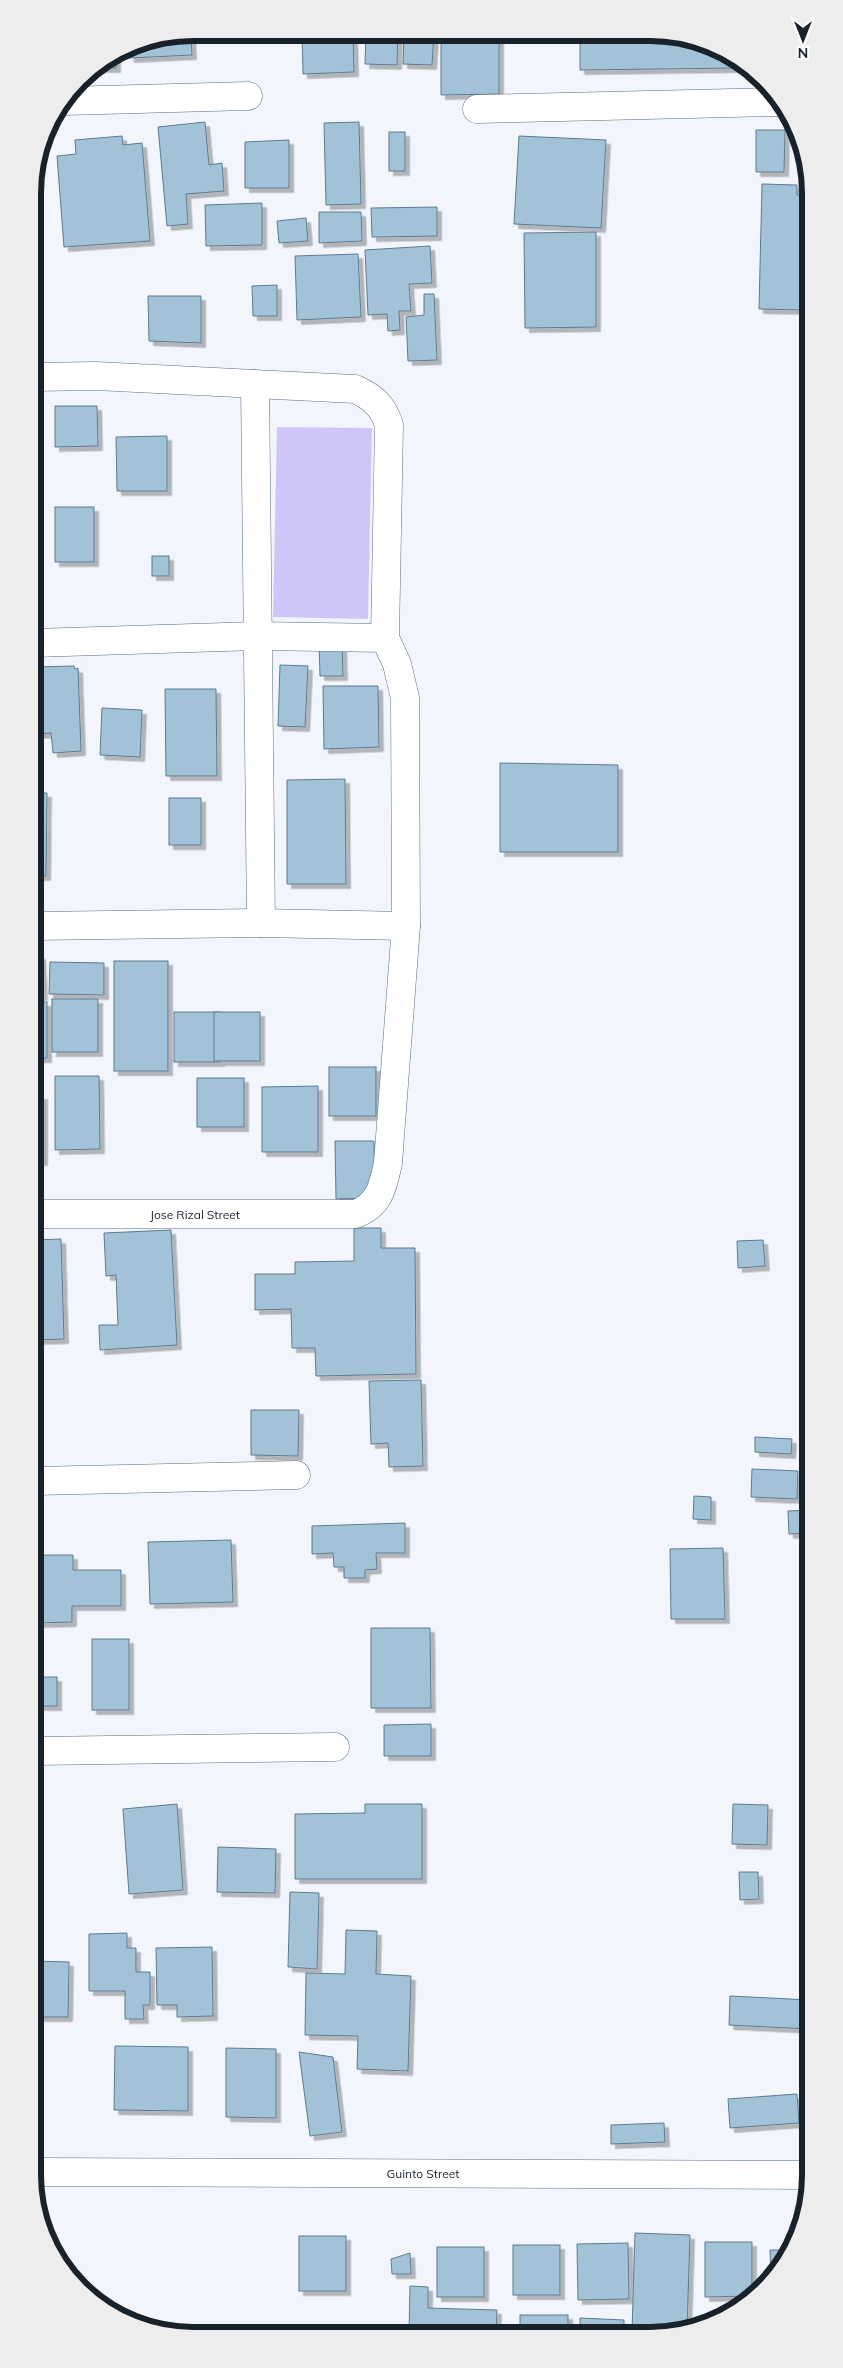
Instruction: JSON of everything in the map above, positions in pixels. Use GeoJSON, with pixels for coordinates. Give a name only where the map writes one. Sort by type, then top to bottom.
{"type":"FeatureCollection","features":[{"type":"Feature","properties":{"kind":"street"},"geometry":{"type":"LineString","coordinates":[[73,101],[248,96]]}},
{"type":"Feature","properties":{"kind":"street"},"geometry":{"type":"LineString","coordinates":[[478,109],[771,102]]}},
{"type":"Feature","properties":{"kind":"street"},"geometry":{"type":"LineString","coordinates":[[42,377],[96,376],[355,389],[368,394],[385,412],[389,425],[385,638],[398,664],[405,698],[406,926],[261,923],[42,926]]}},
{"type":"Feature","properties":{"kind":"street"},"geometry":{"type":"LineString","coordinates":[[254,384],[261,923]]}},
{"type":"Feature","properties":{"kind":"street"},"geometry":{"type":"LineString","coordinates":[[42,643],[257,636],[385,638]]}},
{"type":"Feature","properties":{"kind":"street","name":"Jose Rizal Street"},"geometry":{"type":"LineString","coordinates":[[41,1214],[356,1214],[367,1210],[382,1190],[388,1163],[406,926]]}},
{"type":"Feature","properties":{"kind":"street"},"geometry":{"type":"LineString","coordinates":[[41,1481],[296,1475]]}},
{"type":"Feature","properties":{"kind":"street"},"geometry":{"type":"LineString","coordinates":[[41,1751],[335,1747]]}},
{"type":"Feature","properties":{"kind":"street","name":"Guinto Street"},"geometry":{"type":"LineString","coordinates":[[41,2172],[801,2175]]}},
{"type":"Feature","properties":{"kind":"shaded area"},"geometry":{"type":"Polygon","coordinates":[[[277,427],[372,428],[368,619],[273,617],[277,427]]]}},
{"type":"Feature","properties":{"kind":"building"},"geometry":{"type":"Polygon","coordinates":[[[191,41],[192,55],[130,58],[130,56],[135,53],[154,46],[191,41]]]}},
{"type":"Feature","properties":{"kind":"building"},"geometry":{"type":"Polygon","coordinates":[[[302,41],[353,41],[354,72],[303,74],[302,41]]]}},
{"type":"Feature","properties":{"kind":"building"},"geometry":{"type":"Polygon","coordinates":[[[366,41],[398,41],[397,65],[365,64],[366,41]]]}},
{"type":"Feature","properties":{"kind":"building"},"geometry":{"type":"Polygon","coordinates":[[[404,41],[434,41],[432,65],[403,64],[404,41]]]}},
{"type":"Feature","properties":{"kind":"building"},"geometry":{"type":"Polygon","coordinates":[[[441,41],[499,41],[499,94],[441,95],[441,41]]]}},
{"type":"Feature","properties":{"kind":"building"},"geometry":{"type":"Polygon","coordinates":[[[580,41],[650,41],[679,44],[708,53],[735,68],[580,70],[580,41]]]}},
{"type":"Feature","properties":{"kind":"building"},"geometry":{"type":"Polygon","coordinates":[[[116,63],[116,68],[108,68],[116,63]]]}},
{"type":"Feature","properties":{"kind":"building"},"geometry":{"type":"Polygon","coordinates":[[[205,122],[209,165],[222,163],[224,191],[186,194],[188,224],[167,226],[158,127],[205,122]]]}},
{"type":"Feature","properties":{"kind":"building"},"geometry":{"type":"Polygon","coordinates":[[[359,122],[361,204],[326,205],[324,123],[359,122]]]}},
{"type":"Feature","properties":{"kind":"building"},"geometry":{"type":"Polygon","coordinates":[[[756,130],[785,130],[784,172],[756,172],[756,130]]]}},
{"type":"Feature","properties":{"kind":"building"},"geometry":{"type":"Polygon","coordinates":[[[389,132],[405,132],[405,171],[389,171],[389,132]]]}},
{"type":"Feature","properties":{"kind":"building"},"geometry":{"type":"Polygon","coordinates":[[[122,136],[123,145],[142,143],[150,241],[64,247],[57,156],[76,154],[75,140],[122,136]]]}},
{"type":"Feature","properties":{"kind":"building"},"geometry":{"type":"Polygon","coordinates":[[[519,136],[606,140],[601,228],[514,224],[519,136]]]}},
{"type":"Feature","properties":{"kind":"building"},"geometry":{"type":"Polygon","coordinates":[[[289,140],[289,188],[245,188],[245,142],[289,140]]]}},
{"type":"Feature","properties":{"kind":"building"},"geometry":{"type":"Polygon","coordinates":[[[762,184],[797,185],[797,195],[802,195],[802,310],[759,309],[762,184]]]}},
{"type":"Feature","properties":{"kind":"building"},"geometry":{"type":"Polygon","coordinates":[[[262,203],[262,245],[206,246],[205,205],[262,203]]]}},
{"type":"Feature","properties":{"kind":"building"},"geometry":{"type":"Polygon","coordinates":[[[437,207],[437,236],[372,237],[371,208],[437,207]]]}},
{"type":"Feature","properties":{"kind":"building"},"geometry":{"type":"Polygon","coordinates":[[[319,212],[361,212],[362,241],[319,243],[319,212]]]}},
{"type":"Feature","properties":{"kind":"building"},"geometry":{"type":"Polygon","coordinates":[[[306,218],[308,241],[279,243],[277,221],[306,218]]]}},
{"type":"Feature","properties":{"kind":"building"},"geometry":{"type":"Polygon","coordinates":[[[596,232],[596,327],[525,328],[524,233],[596,232]]]}},
{"type":"Feature","properties":{"kind":"building"},"geometry":{"type":"Polygon","coordinates":[[[430,246],[432,283],[409,284],[411,311],[399,311],[400,330],[388,331],[387,314],[368,315],[365,250],[430,246]]]}},
{"type":"Feature","properties":{"kind":"building"},"geometry":{"type":"Polygon","coordinates":[[[358,254],[361,317],[297,320],[295,256],[358,254]]]}},
{"type":"Feature","properties":{"kind":"building"},"geometry":{"type":"Polygon","coordinates":[[[277,285],[277,316],[253,316],[252,286],[277,285]]]}},
{"type":"Feature","properties":{"kind":"building"},"geometry":{"type":"Polygon","coordinates":[[[424,294],[434,294],[437,360],[408,361],[406,317],[424,315],[424,294]]]}},
{"type":"Feature","properties":{"kind":"building"},"geometry":{"type":"Polygon","coordinates":[[[148,296],[201,296],[201,343],[149,341],[148,296]]]}},
{"type":"Feature","properties":{"kind":"building"},"geometry":{"type":"Polygon","coordinates":[[[55,406],[97,406],[98,446],[55,447],[55,406]]]}},
{"type":"Feature","properties":{"kind":"building"},"geometry":{"type":"Polygon","coordinates":[[[167,436],[167,491],[117,491],[116,437],[167,436]]]}},
{"type":"Feature","properties":{"kind":"building"},"geometry":{"type":"Polygon","coordinates":[[[55,507],[94,507],[94,562],[55,562],[55,507]]]}},
{"type":"Feature","properties":{"kind":"building"},"geometry":{"type":"Polygon","coordinates":[[[152,556],[169,556],[169,576],[152,576],[152,556]]]}},
{"type":"Feature","properties":{"kind":"building"},"geometry":{"type":"Polygon","coordinates":[[[342,641],[343,676],[320,676],[319,642],[342,641]]]}},
{"type":"Feature","properties":{"kind":"building"},"geometry":{"type":"Polygon","coordinates":[[[280,665],[308,666],[305,727],[278,726],[280,665]]]}},
{"type":"Feature","properties":{"kind":"building"},"geometry":{"type":"Polygon","coordinates":[[[74,666],[75,669],[78,668],[81,751],[53,753],[51,733],[42,734],[42,667],[74,666]]]}},
{"type":"Feature","properties":{"kind":"building"},"geometry":{"type":"Polygon","coordinates":[[[323,686],[378,686],[379,747],[324,749],[323,686]]]}},
{"type":"Feature","properties":{"kind":"building"},"geometry":{"type":"Polygon","coordinates":[[[165,689],[216,689],[217,776],[166,776],[165,689]]]}},
{"type":"Feature","properties":{"kind":"building"},"geometry":{"type":"Polygon","coordinates":[[[102,708],[142,710],[140,757],[100,755],[102,708]]]}},
{"type":"Feature","properties":{"kind":"building"},"geometry":{"type":"Polygon","coordinates":[[[500,763],[618,765],[618,852],[500,852],[500,763]]]}},
{"type":"Feature","properties":{"kind":"building"},"geometry":{"type":"Polygon","coordinates":[[[345,779],[346,884],[287,884],[287,780],[345,779]]]}},
{"type":"Feature","properties":{"kind":"building"},"geometry":{"type":"Polygon","coordinates":[[[42,793],[47,793],[46,876],[42,876],[42,793]]]}},
{"type":"Feature","properties":{"kind":"building"},"geometry":{"type":"Polygon","coordinates":[[[169,798],[201,798],[201,845],[169,845],[169,798]]]}},
{"type":"Feature","properties":{"kind":"building"},"geometry":{"type":"Polygon","coordinates":[[[114,961],[168,961],[168,1071],[114,1071],[114,961]]]}},
{"type":"Feature","properties":{"kind":"building"},"geometry":{"type":"Polygon","coordinates":[[[50,962],[104,963],[104,995],[49,994],[50,962]]]}},
{"type":"Feature","properties":{"kind":"building"},"geometry":{"type":"Polygon","coordinates":[[[42,967],[43,996],[42,996],[42,967]]]}},
{"type":"Feature","properties":{"kind":"building"},"geometry":{"type":"Polygon","coordinates":[[[52,999],[98,999],[98,1052],[52,1052],[52,999]]]}},
{"type":"Feature","properties":{"kind":"building"},"geometry":{"type":"Polygon","coordinates":[[[42,1002],[47,1002],[47,1058],[42,1058],[42,1002]]]}},
{"type":"Feature","properties":{"kind":"building"},"geometry":{"type":"Polygon","coordinates":[[[174,1012],[220,1012],[220,1062],[174,1062],[174,1012]]]}},
{"type":"Feature","properties":{"kind":"building"},"geometry":{"type":"Polygon","coordinates":[[[214,1012],[260,1012],[260,1061],[214,1061],[214,1012]]]}},
{"type":"Feature","properties":{"kind":"building"},"geometry":{"type":"Polygon","coordinates":[[[329,1067],[376,1067],[376,1116],[329,1116],[329,1067]]]}},
{"type":"Feature","properties":{"kind":"building"},"geometry":{"type":"Polygon","coordinates":[[[55,1076],[99,1076],[100,1149],[55,1150],[55,1076]]]}},
{"type":"Feature","properties":{"kind":"building"},"geometry":{"type":"Polygon","coordinates":[[[197,1078],[244,1078],[244,1127],[197,1127],[197,1078]]]}},
{"type":"Feature","properties":{"kind":"building"},"geometry":{"type":"Polygon","coordinates":[[[318,1086],[318,1152],[262,1152],[262,1087],[318,1086]]]}},
{"type":"Feature","properties":{"kind":"building"},"geometry":{"type":"Polygon","coordinates":[[[43,1095],[43,1161],[42,1161],[43,1095]]]}},
{"type":"Feature","properties":{"kind":"building"},"geometry":{"type":"Polygon","coordinates":[[[335,1141],[374,1141],[375,1198],[336,1199],[335,1141]]]}},
{"type":"Feature","properties":{"kind":"building"},"geometry":{"type":"Polygon","coordinates":[[[354,1228],[381,1228],[381,1248],[415,1248],[416,1374],[316,1376],[315,1348],[292,1348],[291,1309],[255,1310],[255,1274],[295,1274],[295,1262],[354,1261],[354,1228]]]}},
{"type":"Feature","properties":{"kind":"building"},"geometry":{"type":"Polygon","coordinates":[[[171,1230],[177,1345],[100,1350],[99,1325],[118,1325],[116,1275],[106,1276],[104,1233],[171,1230]]]}},
{"type":"Feature","properties":{"kind":"building"},"geometry":{"type":"Polygon","coordinates":[[[61,1239],[64,1339],[41,1340],[41,1240],[61,1239]]]}},
{"type":"Feature","properties":{"kind":"building"},"geometry":{"type":"Polygon","coordinates":[[[763,1240],[765,1266],[738,1268],[737,1241],[763,1240]]]}},
{"type":"Feature","properties":{"kind":"building"},"geometry":{"type":"Polygon","coordinates":[[[421,1380],[423,1466],[389,1467],[388,1443],[371,1444],[369,1381],[421,1380]]]}},
{"type":"Feature","properties":{"kind":"building"},"geometry":{"type":"Polygon","coordinates":[[[251,1410],[299,1410],[298,1456],[251,1455],[251,1410]]]}},
{"type":"Feature","properties":{"kind":"building"},"geometry":{"type":"Polygon","coordinates":[[[755,1437],[792,1439],[791,1454],[755,1452],[755,1437]]]}},
{"type":"Feature","properties":{"kind":"building"},"geometry":{"type":"Polygon","coordinates":[[[752,1469],[798,1471],[797,1499],[751,1497],[752,1469]]]}},
{"type":"Feature","properties":{"kind":"building"},"geometry":{"type":"Polygon","coordinates":[[[694,1496],[711,1497],[711,1520],[693,1519],[694,1496]]]}},
{"type":"Feature","properties":{"kind":"building"},"geometry":{"type":"Polygon","coordinates":[[[801,1510],[801,1533],[789,1534],[788,1511],[801,1510]]]}},
{"type":"Feature","properties":{"kind":"building"},"geometry":{"type":"Polygon","coordinates":[[[405,1523],[405,1553],[376,1553],[377,1569],[365,1570],[365,1578],[344,1578],[344,1567],[334,1567],[333,1553],[312,1554],[312,1526],[405,1523]]]}},
{"type":"Feature","properties":{"kind":"building"},"geometry":{"type":"Polygon","coordinates":[[[231,1540],[233,1602],[150,1604],[148,1542],[231,1540]]]}},
{"type":"Feature","properties":{"kind":"building"},"geometry":{"type":"Polygon","coordinates":[[[723,1548],[725,1619],[671,1619],[670,1549],[723,1548]]]}},
{"type":"Feature","properties":{"kind":"building"},"geometry":{"type":"Polygon","coordinates":[[[41,1555],[73,1555],[73,1570],[121,1570],[121,1606],[72,1606],[72,1622],[41,1623],[41,1555]]]}},
{"type":"Feature","properties":{"kind":"building"},"geometry":{"type":"Polygon","coordinates":[[[371,1628],[430,1628],[431,1708],[371,1708],[371,1628]]]}},
{"type":"Feature","properties":{"kind":"building"},"geometry":{"type":"Polygon","coordinates":[[[92,1639],[129,1639],[129,1710],[92,1710],[92,1639]]]}},
{"type":"Feature","properties":{"kind":"building"},"geometry":{"type":"Polygon","coordinates":[[[41,1677],[57,1677],[57,1706],[41,1706],[41,1677]]]}},
{"type":"Feature","properties":{"kind":"building"},"geometry":{"type":"Polygon","coordinates":[[[431,1724],[431,1756],[384,1756],[384,1725],[431,1724]]]}},
{"type":"Feature","properties":{"kind":"building"},"geometry":{"type":"Polygon","coordinates":[[[177,1804],[183,1890],[129,1894],[123,1809],[177,1804]]]}},
{"type":"Feature","properties":{"kind":"building"},"geometry":{"type":"Polygon","coordinates":[[[365,1804],[422,1804],[422,1879],[295,1879],[295,1814],[365,1813],[365,1804]]]}},
{"type":"Feature","properties":{"kind":"building"},"geometry":{"type":"Polygon","coordinates":[[[733,1804],[768,1805],[767,1845],[732,1844],[733,1804]]]}},
{"type":"Feature","properties":{"kind":"building"},"geometry":{"type":"Polygon","coordinates":[[[218,1847],[276,1849],[275,1893],[217,1892],[218,1847]]]}},
{"type":"Feature","properties":{"kind":"building"},"geometry":{"type":"Polygon","coordinates":[[[739,1872],[758,1872],[759,1899],[740,1900],[739,1872]]]}},
{"type":"Feature","properties":{"kind":"building"},"geometry":{"type":"Polygon","coordinates":[[[290,1892],[319,1893],[317,1969],[288,1967],[290,1892]]]}},
{"type":"Feature","properties":{"kind":"building"},"geometry":{"type":"Polygon","coordinates":[[[346,1930],[377,1931],[376,1974],[411,1976],[408,2071],[357,2069],[358,2036],[305,2035],[306,1973],[345,1974],[346,1930]]]}},
{"type":"Feature","properties":{"kind":"building"},"geometry":{"type":"Polygon","coordinates":[[[127,1933],[127,1948],[136,1948],[136,1972],[150,1972],[150,2005],[143,2005],[144,2019],[125,2019],[125,1991],[89,1991],[89,1934],[127,1933]]]}},
{"type":"Feature","properties":{"kind":"building"},"geometry":{"type":"Polygon","coordinates":[[[212,1947],[213,2016],[177,2017],[177,2005],[157,2005],[156,1948],[212,1947]]]}},
{"type":"Feature","properties":{"kind":"building"},"geometry":{"type":"Polygon","coordinates":[[[41,1961],[69,1962],[68,2017],[41,2017],[41,1961]]]}},
{"type":"Feature","properties":{"kind":"building"},"geometry":{"type":"Polygon","coordinates":[[[730,1996],[801,2000],[801,2029],[729,2025],[730,1996]]]}},
{"type":"Feature","properties":{"kind":"building"},"geometry":{"type":"Polygon","coordinates":[[[115,2046],[188,2047],[188,2111],[114,2110],[115,2046]]]}},
{"type":"Feature","properties":{"kind":"building"},"geometry":{"type":"Polygon","coordinates":[[[226,2048],[276,2049],[276,2118],[226,2117],[226,2048]]]}},
{"type":"Feature","properties":{"kind":"building"},"geometry":{"type":"Polygon","coordinates":[[[299,2052],[333,2057],[342,2132],[310,2136],[299,2052]]]}},
{"type":"Feature","properties":{"kind":"building"},"geometry":{"type":"Polygon","coordinates":[[[797,2094],[799,2123],[730,2128],[728,2099],[797,2094]]]}},
{"type":"Feature","properties":{"kind":"building"},"geometry":{"type":"Polygon","coordinates":[[[664,2123],[665,2142],[611,2144],[611,2125],[664,2123]]]}},
{"type":"Feature","properties":{"kind":"building"},"geometry":{"type":"Polygon","coordinates":[[[635,2233],[690,2235],[687,2322],[650,2327],[632,2327],[635,2233]]]}},
{"type":"Feature","properties":{"kind":"building"},"geometry":{"type":"Polygon","coordinates":[[[299,2236],[346,2236],[346,2291],[299,2291],[299,2236]]]}},
{"type":"Feature","properties":{"kind":"building"},"geometry":{"type":"Polygon","coordinates":[[[705,2242],[752,2242],[752,2286],[740,2296],[705,2297],[705,2242]]]}},
{"type":"Feature","properties":{"kind":"building"},"geometry":{"type":"Polygon","coordinates":[[[628,2243],[629,2299],[578,2300],[577,2244],[628,2243]]]}},
{"type":"Feature","properties":{"kind":"building"},"geometry":{"type":"Polygon","coordinates":[[[513,2245],[560,2245],[560,2295],[513,2295],[513,2245]]]}},
{"type":"Feature","properties":{"kind":"building"},"geometry":{"type":"Polygon","coordinates":[[[437,2247],[484,2247],[484,2297],[437,2297],[437,2247]]]}},
{"type":"Feature","properties":{"kind":"building"},"geometry":{"type":"Polygon","coordinates":[[[770,2250],[782,2250],[781,2251],[771,2266],[770,2250]]]}},
{"type":"Feature","properties":{"kind":"building"},"geometry":{"type":"Polygon","coordinates":[[[410,2253],[411,2274],[392,2274],[391,2259],[410,2253]]]}},
{"type":"Feature","properties":{"kind":"building"},"geometry":{"type":"Polygon","coordinates":[[[410,2286],[428,2287],[428,2308],[497,2310],[496,2327],[409,2327],[410,2286]]]}},
{"type":"Feature","properties":{"kind":"building"},"geometry":{"type":"Polygon","coordinates":[[[520,2315],[568,2315],[568,2327],[520,2327],[520,2315]]]}},
{"type":"Feature","properties":{"kind":"building"},"geometry":{"type":"Polygon","coordinates":[[[580,2318],[624,2320],[624,2327],[580,2327],[580,2318]]]}}]}
